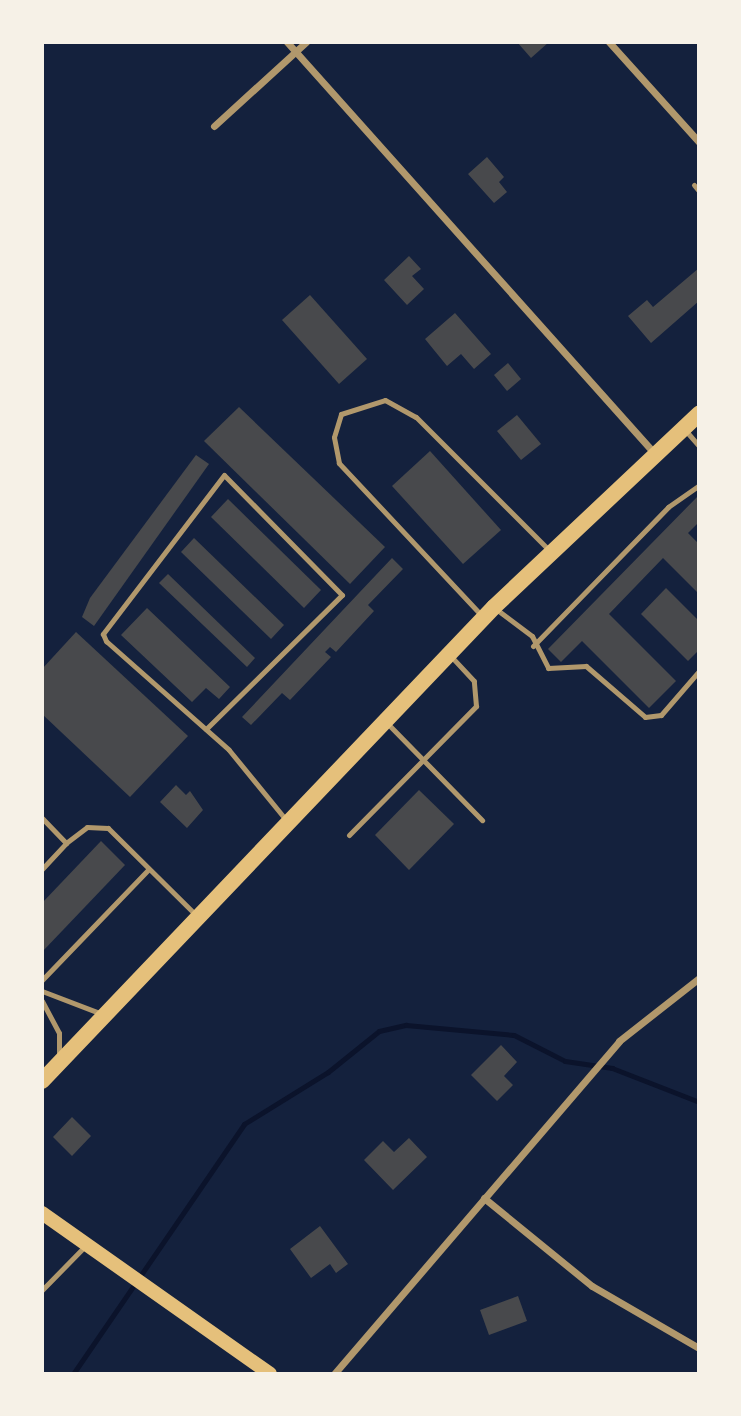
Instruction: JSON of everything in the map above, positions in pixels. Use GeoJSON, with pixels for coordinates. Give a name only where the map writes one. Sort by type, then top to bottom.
{"type":"FeatureCollection","features":[{"type":"Feature","properties":{"kind":"main road"},"geometry":{"type":"LineString","coordinates":[[48,1070],[198,918],[489,612],[699,414]]}},
{"type":"Feature","properties":{"kind":"main road"},"geometry":{"type":"LineString","coordinates":[[42,1213],[262,1372]]}},
{"type":"Feature","properties":{"kind":"street"},"geometry":{"type":"LineString","coordinates":[[288,42],[656,455]]}},
{"type":"Feature","properties":{"kind":"street"},"geometry":{"type":"LineString","coordinates":[[214,126],[306,42]]}},
{"type":"Feature","properties":{"kind":"street"},"geometry":{"type":"LineString","coordinates":[[609,42],[699,142]]}},
{"type":"Feature","properties":{"kind":"street"},"geometry":{"type":"LineString","coordinates":[[334,1374],[620,1041],[699,978]]}},
{"type":"Feature","properties":{"kind":"street"},"geometry":{"type":"LineString","coordinates":[[485,1198],[592,1286],[699,1348]]}},
{"type":"Feature","properties":{"kind":"lane"},"geometry":{"type":"LineString","coordinates":[[552,553],[416,417],[385,400],[341,414],[334,437],[339,463],[489,612],[532,636],[533,646],[548,668],[586,666],[645,717],[661,715],[699,671]]}},
{"type":"Feature","properties":{"kind":"lane"},"geometry":{"type":"LineString","coordinates":[[684,428],[699,446]]}},
{"type":"Feature","properties":{"kind":"lane"},"geometry":{"type":"LineString","coordinates":[[206,729],[342,595],[224,475],[103,635],[206,729],[288,823]]}},
{"type":"Feature","properties":{"kind":"lane"},"geometry":{"type":"LineString","coordinates":[[533,646],[668,507],[699,485]]}},
{"type":"Feature","properties":{"kind":"lane"},"geometry":{"type":"LineString","coordinates":[[349,835],[476,706],[474,681],[449,654]]}},
{"type":"Feature","properties":{"kind":"lane"},"geometry":{"type":"LineString","coordinates":[[385,721],[482,820]]}},
{"type":"Feature","properties":{"kind":"lane"},"geometry":{"type":"LineString","coordinates":[[42,818],[66,844]]}},
{"type":"Feature","properties":{"kind":"lane"},"geometry":{"type":"LineString","coordinates":[[42,869],[66,844],[99,825],[149,869],[198,918]]}},
{"type":"Feature","properties":{"kind":"lane"},"geometry":{"type":"LineString","coordinates":[[42,980],[149,869]]}},
{"type":"Feature","properties":{"kind":"lane"},"geometry":{"type":"LineString","coordinates":[[42,991],[105,1014]]}},
{"type":"Feature","properties":{"kind":"lane"},"geometry":{"type":"LineString","coordinates":[[42,1001],[59,1033],[48,1070]]}},
{"type":"Feature","properties":{"kind":"lane"},"geometry":{"type":"LineString","coordinates":[[42,1290],[87,1244]]}},
{"type":"Feature","properties":{"kind":"building"},"geometry":{"type":"Polygon","coordinates":[[[517,42],[549,42],[531,58],[517,42]]]}},
{"type":"Feature","properties":{"kind":"building"},"geometry":{"type":"Polygon","coordinates":[[[487,157],[504,177],[499,182],[507,192],[494,203],[468,174],[487,157]]]}},
{"type":"Feature","properties":{"kind":"building"},"geometry":{"type":"Polygon","coordinates":[[[409,256],[421,269],[412,276],[424,289],[407,305],[384,280],[409,256]]]}},
{"type":"Feature","properties":{"kind":"building"},"geometry":{"type":"Polygon","coordinates":[[[699,268],[699,301],[651,343],[628,316],[647,300],[653,307],[699,268]]]}},
{"type":"Feature","properties":{"kind":"building"},"geometry":{"type":"Polygon","coordinates":[[[310,295],[367,359],[339,384],[282,320],[310,295]]]}},
{"type":"Feature","properties":{"kind":"building"},"geometry":{"type":"Polygon","coordinates":[[[455,313],[491,354],[474,369],[461,354],[447,366],[425,339],[455,313]]]}},
{"type":"Feature","properties":{"kind":"building"},"geometry":{"type":"Polygon","coordinates":[[[508,363],[521,379],[507,391],[494,375],[508,363]]]}},
{"type":"Feature","properties":{"kind":"building"},"geometry":{"type":"Polygon","coordinates":[[[239,407],[385,547],[350,584],[204,441],[239,407]]]}},
{"type":"Feature","properties":{"kind":"building"},"geometry":{"type":"Polygon","coordinates":[[[517,415],[541,444],[521,460],[497,431],[517,415]]]}},
{"type":"Feature","properties":{"kind":"building"},"geometry":{"type":"Polygon","coordinates":[[[430,451],[501,530],[463,564],[392,486],[430,451]]]}},
{"type":"Feature","properties":{"kind":"building"},"geometry":{"type":"Polygon","coordinates":[[[196,455],[209,464],[94,626],[82,617],[90,598],[196,455]]]}},
{"type":"Feature","properties":{"kind":"building"},"geometry":{"type":"Polygon","coordinates":[[[699,495],[699,522],[688,533],[699,544],[699,594],[663,558],[609,614],[676,681],[649,708],[582,641],[561,662],[548,649],[699,495]]]}},
{"type":"Feature","properties":{"kind":"building"},"geometry":{"type":"Polygon","coordinates":[[[228,499],[321,590],[304,608],[211,517],[228,499]]]}},
{"type":"Feature","properties":{"kind":"building"},"geometry":{"type":"Polygon","coordinates":[[[194,538],[284,625],[271,639],[181,552],[194,538]]]}},
{"type":"Feature","properties":{"kind":"building"},"geometry":{"type":"Polygon","coordinates":[[[392,558],[403,569],[368,605],[374,611],[336,652],[330,647],[325,652],[331,657],[290,700],[282,693],[251,725],[242,717],[392,558]]]}},
{"type":"Feature","properties":{"kind":"building"},"geometry":{"type":"Polygon","coordinates":[[[168,574],[255,658],[247,667],[159,583],[168,574]]]}},
{"type":"Feature","properties":{"kind":"building"},"geometry":{"type":"Polygon","coordinates":[[[666,588],[699,621],[699,650],[688,661],[641,614],[666,588]]]}},
{"type":"Feature","properties":{"kind":"building"},"geometry":{"type":"Polygon","coordinates":[[[147,608],[230,687],[219,699],[206,688],[192,702],[121,635],[147,608]]]}},
{"type":"Feature","properties":{"kind":"building"},"geometry":{"type":"Polygon","coordinates":[[[76,632],[188,736],[130,797],[42,714],[42,669],[76,632]]]}},
{"type":"Feature","properties":{"kind":"building"},"geometry":{"type":"Polygon","coordinates":[[[176,785],[186,795],[190,791],[203,810],[187,828],[160,802],[176,785]]]}},
{"type":"Feature","properties":{"kind":"building"},"geometry":{"type":"Polygon","coordinates":[[[419,790],[454,824],[409,870],[375,835],[419,790]]]}},
{"type":"Feature","properties":{"kind":"building"},"geometry":{"type":"Polygon","coordinates":[[[101,841],[125,865],[42,952],[42,903],[101,841]]]}},
{"type":"Feature","properties":{"kind":"building"},"geometry":{"type":"Polygon","coordinates":[[[501,1045],[517,1062],[504,1076],[513,1085],[497,1101],[471,1075],[501,1045]]]}},
{"type":"Feature","properties":{"kind":"building"},"geometry":{"type":"Polygon","coordinates":[[[72,1117],[91,1136],[72,1156],[53,1137],[72,1117]]]}},
{"type":"Feature","properties":{"kind":"building"},"geometry":{"type":"Polygon","coordinates":[[[409,1138],[427,1157],[393,1190],[364,1160],[383,1141],[394,1152],[409,1138]]]}},
{"type":"Feature","properties":{"kind":"building"},"geometry":{"type":"Polygon","coordinates":[[[320,1226],[348,1264],[336,1273],[330,1264],[311,1278],[290,1249],[320,1226]]]}},
{"type":"Feature","properties":{"kind":"building"},"geometry":{"type":"Polygon","coordinates":[[[518,1296],[527,1321],[489,1335],[480,1310],[518,1296]]]}},
{"type":"Feature","properties":{"kind":"waterway"},"geometry":{"type":"LineString","coordinates":[[73,1374],[244,1124],[328,1072],[379,1031],[406,1025],[514,1035],[565,1061],[612,1068],[699,1102]]}}]}
